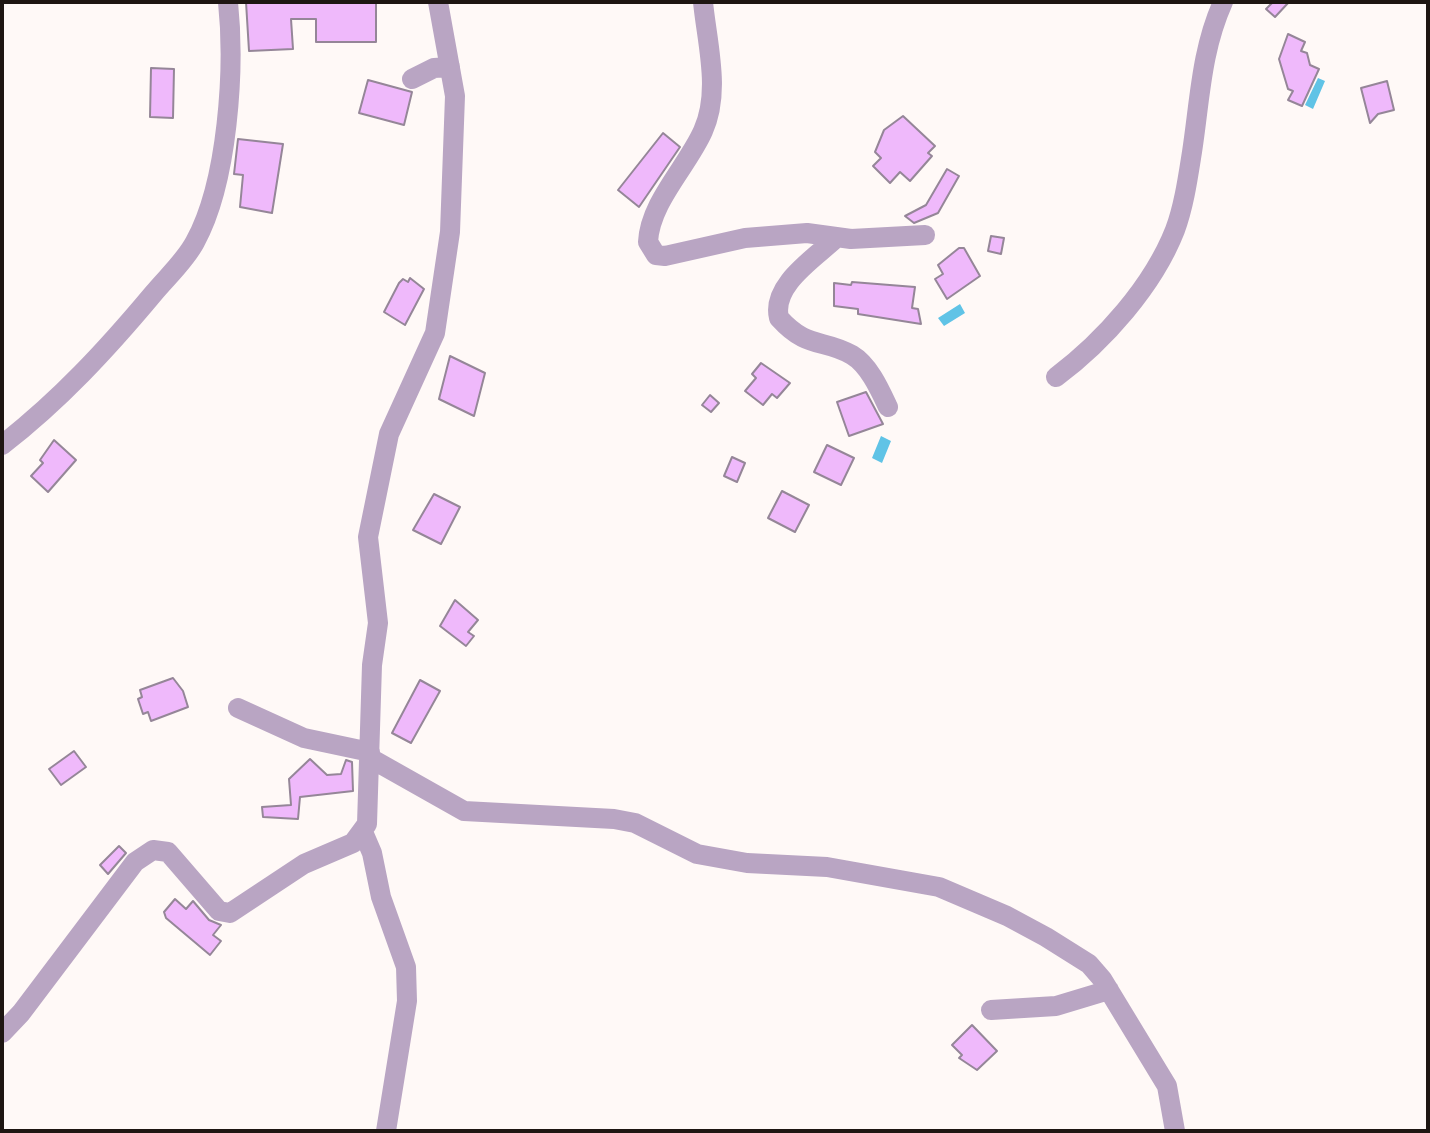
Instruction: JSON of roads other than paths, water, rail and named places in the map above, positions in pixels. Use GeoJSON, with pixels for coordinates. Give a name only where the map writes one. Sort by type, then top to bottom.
{"type":"FeatureCollection","features":[{"type":"Feature","properties":{"kind":"street"},"geometry":{"type":"LineString","coordinates":[[2,445],[68,389],[117,337],[195,242],[220,173],[228,72],[228,2]]}},
{"type":"Feature","properties":{"kind":"street"},"geometry":{"type":"LineString","coordinates":[[386,1131],[407,1001],[406,967],[381,897],[372,853],[363,832],[370,755],[372,665],[378,623],[368,537],[389,434],[435,333],[446,270],[455,96],[438,2]]}},
{"type":"Feature","properties":{"kind":"street"},"geometry":{"type":"LineString","coordinates":[[703,2],[712,82],[711,107],[704,130],[653,219],[649,231],[651,250],[665,256],[745,238],[807,233],[836,238],[925,235]]}},
{"type":"Feature","properties":{"kind":"street"},"geometry":{"type":"LineString","coordinates":[[1056,377],[1122,314],[1167,249],[1177,226],[1192,150],[1205,51],[1223,2]]}},
{"type":"Feature","properties":{"kind":"street"},"geometry":{"type":"LineString","coordinates":[[412,79],[434,68],[450,67]]}},
{"type":"Feature","properties":{"kind":"street"},"geometry":{"type":"LineString","coordinates":[[836,238],[788,283],[777,303],[779,318],[807,341],[853,356],[861,362],[888,407]]}},
{"type":"Feature","properties":{"kind":"street"},"geometry":{"type":"LineString","coordinates":[[238,708],[304,738],[370,755],[464,811],[614,819],[635,823],[697,854],[747,863],[827,867],[939,887],[1007,916],[1089,964],[1109,990],[1167,1086],[1175,1131]]}},
{"type":"Feature","properties":{"kind":"street"},"geometry":{"type":"LineString","coordinates":[[2,1033],[21,1013],[122,876],[142,854],[153,850],[168,852],[219,911],[230,913],[304,864],[353,843],[363,832]]}},
{"type":"Feature","properties":{"kind":"street"},"geometry":{"type":"LineString","coordinates":[[991,1010],[1056,1006],[1109,990]]}},
{"type":"Feature","properties":{"kind":"water"},"geometry":{"type":"Polygon","coordinates":[[[1318,78],[1325,81],[1313,109],[1305,105],[1318,78]]]}},
{"type":"Feature","properties":{"kind":"water"},"geometry":{"type":"Polygon","coordinates":[[[960,304],[965,313],[944,326],[938,318],[960,304]]]}},
{"type":"Feature","properties":{"kind":"water"},"geometry":{"type":"Polygon","coordinates":[[[881,436],[891,441],[882,463],[872,458],[881,436]]]}}]}
